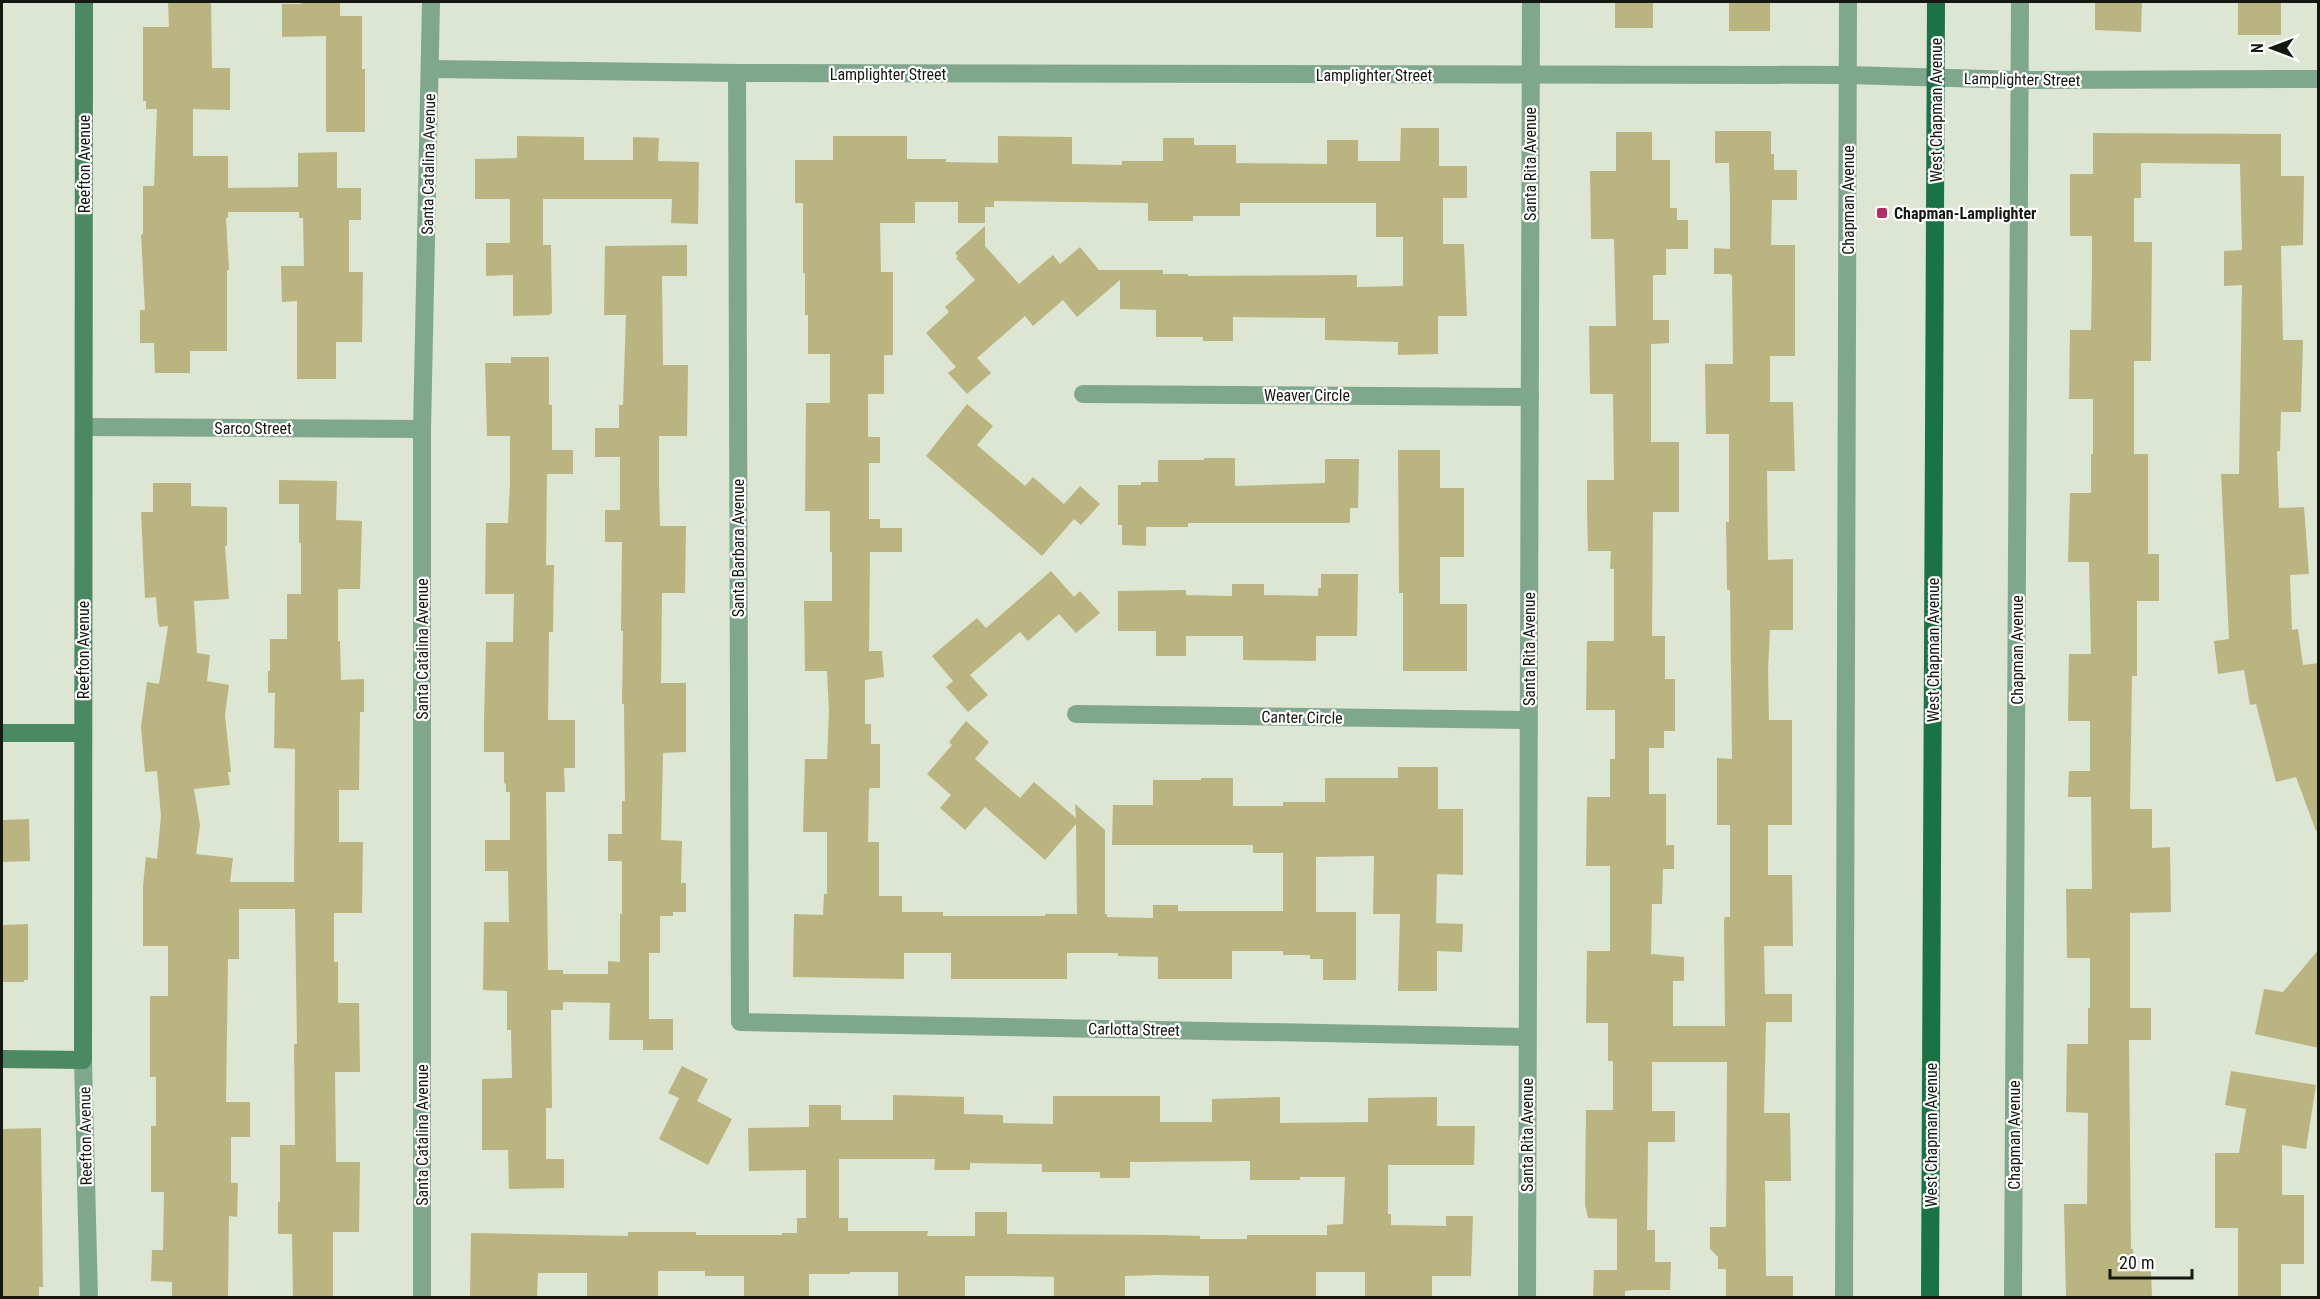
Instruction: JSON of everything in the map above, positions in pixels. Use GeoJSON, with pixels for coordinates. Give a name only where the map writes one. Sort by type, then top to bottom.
{"type":"FeatureCollection","features":[{"type":"Feature","properties":{"kind":"main road","name":"West Chapman Avenue"},"geometry":{"type":"LineString","coordinates":[[1930,1298],[1936,2]]}},
{"type":"Feature","properties":{"kind":"street","name":"Reefton Avenue"},"geometry":{"type":"LineString","coordinates":[[84,2],[83,1060],[89,1298]]}},
{"type":"Feature","properties":{"kind":"street","name":"Santa Catalina Avenue"},"geometry":{"type":"LineString","coordinates":[[422,1298],[422,429],[430,2]]}},
{"type":"Feature","properties":{"kind":"street","name":"Santa Rita Avenue"},"geometry":{"type":"LineString","coordinates":[[1527,1298],[1531,2]]}},
{"type":"Feature","properties":{"kind":"street","name":"Chapman Avenue"},"geometry":{"type":"LineString","coordinates":[[1844,1298],[1848,2]]}},
{"type":"Feature","properties":{"kind":"street","name":"Chapman Avenue"},"geometry":{"type":"LineString","coordinates":[[2013,1298],[2020,2]]}},
{"type":"Feature","properties":{"kind":"street","name":"Lamplighter Street"},"geometry":{"type":"LineString","coordinates":[[430,69],[737,73],[1848,75],[2020,80],[2319,79]]}},
{"type":"Feature","properties":{"kind":"street","name":"Santa Barbara Avenue"},"geometry":{"type":"LineString","coordinates":[[737,73],[740,1022]]}},
{"type":"Feature","properties":{"kind":"street","name":"Weaver Circle"},"geometry":{"type":"LineString","coordinates":[[1083,393],[1530,397]]}},
{"type":"Feature","properties":{"kind":"street","name":"Sarco Street"},"geometry":{"type":"LineString","coordinates":[[84,427],[422,429]]}},
{"type":"Feature","properties":{"kind":"street","name":"Canter Circle"},"geometry":{"type":"LineString","coordinates":[[1076,714],[1528,720]]}},
{"type":"Feature","properties":{"kind":"street"},"geometry":{"type":"LineString","coordinates":[[2,733],[82,734]]}},
{"type":"Feature","properties":{"kind":"street","name":"Carlotta Street"},"geometry":{"type":"LineString","coordinates":[[740,1022],[1527,1037]]}},
{"type":"Feature","properties":{"kind":"street"},"geometry":{"type":"LineString","coordinates":[[2,1059],[83,1060]]}},
{"type":"Feature","properties":{"kind":"building"},"geometry":{"type":"Polygon","coordinates":[[[168,2],[211,2],[212,68],[230,68],[230,110],[193,109],[193,156],[228,156],[228,188],[298,187],[298,153],[337,152],[337,188],[361,188],[361,220],[349,220],[349,272],[363,272],[362,342],[336,342],[336,379],[297,379],[297,301],[282,302],[281,266],[304,266],[303,218],[299,218],[299,212],[228,212],[228,218],[226,218],[229,270],[227,270],[227,351],[190,351],[190,373],[155,373],[154,343],[140,343],[140,310],[145,310],[141,235],[143,234],[143,186],[154,186],[157,109],[146,109],[146,101],[143,101],[143,27],[169,27],[168,2]]]}},
{"type":"Feature","properties":{"kind":"building"},"geometry":{"type":"Polygon","coordinates":[[[302,2],[340,2],[340,16],[362,16],[365,132],[326,132],[326,36],[282,37],[282,4],[302,4],[302,2]]]}},
{"type":"Feature","properties":{"kind":"building"},"geometry":{"type":"Polygon","coordinates":[[[1615,2],[1653,2],[1653,28],[1615,28],[1615,2]]]}},
{"type":"Feature","properties":{"kind":"building"},"geometry":{"type":"Polygon","coordinates":[[[1729,2],[1770,2],[1770,31],[1729,31],[1729,2]]]}},
{"type":"Feature","properties":{"kind":"building"},"geometry":{"type":"Polygon","coordinates":[[[2095,2],[2142,2],[2141,32],[2095,30],[2095,2]]]}},
{"type":"Feature","properties":{"kind":"building"},"geometry":{"type":"Polygon","coordinates":[[[2238,2],[2281,2],[2281,35],[2238,35],[2238,2]]]}},
{"type":"Feature","properties":{"kind":"building"},"geometry":{"type":"Polygon","coordinates":[[[1401,128],[1439,128],[1439,166],[1467,166],[1467,198],[1443,198],[1443,244],[1464,244],[1467,316],[1438,316],[1438,354],[1398,355],[1398,342],[1325,340],[1325,318],[1233,317],[1233,341],[1203,341],[1203,337],[1156,337],[1156,310],[1120,309],[1120,280],[1077,317],[1063,300],[1033,326],[1025,316],[977,358],[991,373],[967,394],[948,373],[956,367],[926,333],[949,312],[945,307],[975,280],[956,258],[958,256],[955,253],[985,226],[985,246],[1019,284],[1053,255],[1060,264],[1080,247],[1099,270],[1163,270],[1163,274],[1188,274],[1188,276],[1357,275],[1357,287],[1403,286],[1403,237],[1376,237],[1376,203],[1240,203],[1240,216],[1193,216],[1193,221],[1148,221],[1148,203],[994,201],[994,207],[985,207],[985,223],[958,223],[958,202],[915,202],[915,223],[880,223],[881,272],[893,272],[893,355],[884,355],[884,394],[868,394],[868,437],[880,437],[880,463],[869,463],[869,519],[880,519],[880,528],[902,528],[902,552],[870,552],[869,651],[882,651],[884,677],[865,680],[865,724],[871,724],[871,744],[880,744],[880,788],[869,790],[868,842],[879,842],[879,896],[902,896],[902,912],[943,912],[943,916],[1077,914],[1076,824],[1045,860],[985,807],[965,830],[940,808],[951,795],[927,774],[952,745],[949,742],[966,721],[989,742],[975,759],[1020,798],[1034,782],[1076,818],[1075,804],[1105,830],[1105,914],[1107,917],[1153,918],[1153,905],[1178,905],[1178,911],[1283,911],[1283,853],[1253,853],[1253,845],[1112,845],[1113,805],[1153,805],[1153,780],[1201,780],[1201,778],[1233,778],[1233,806],[1283,806],[1283,802],[1325,802],[1325,778],[1398,778],[1398,767],[1438,767],[1438,809],[1463,809],[1463,875],[1437,874],[1436,923],[1463,924],[1462,952],[1437,951],[1437,991],[1398,991],[1400,914],[1373,914],[1374,856],[1316,857],[1316,912],[1356,912],[1356,980],[1323,980],[1323,959],[1310,959],[1310,955],[1283,955],[1283,951],[1232,951],[1232,979],[1158,979],[1158,957],[1118,956],[1118,953],[1067,953],[1067,979],[951,979],[951,953],[904,953],[904,979],[793,977],[794,914],[823,915],[824,894],[827,894],[827,832],[803,832],[805,759],[827,759],[829,712],[827,671],[805,671],[804,601],[832,601],[830,511],[805,511],[806,403],[830,403],[830,354],[808,354],[808,315],[805,315],[805,273],[803,273],[803,203],[795,203],[795,160],[833,160],[833,136],[907,136],[907,159],[998,163],[998,136],[1072,137],[1072,164],[1122,165],[1122,161],[1163,161],[1163,138],[1194,138],[1194,145],[1236,145],[1236,163],[1327,164],[1327,140],[1358,140],[1358,161],[1400,161],[1401,128]]]}},
{"type":"Feature","properties":{"kind":"building"},"geometry":{"type":"Polygon","coordinates":[[[1715,131],[1771,131],[1774,170],[1797,170],[1797,200],[1772,200],[1771,245],[1795,245],[1795,356],[1770,356],[1770,402],[1793,402],[1795,471],[1767,471],[1768,560],[1793,559],[1793,630],[1770,630],[1768,670],[1769,720],[1792,720],[1792,825],[1768,825],[1768,875],[1792,875],[1793,946],[1764,946],[1765,994],[1792,994],[1792,1022],[1766,1022],[1764,1113],[1790,1113],[1791,1181],[1765,1181],[1766,1276],[1793,1276],[1793,1298],[1726,1298],[1726,1269],[1718,1269],[1718,1257],[1710,1249],[1710,1227],[1726,1227],[1727,1062],[1652,1062],[1652,1111],[1675,1111],[1675,1142],[1648,1142],[1647,1230],[1655,1230],[1655,1262],[1671,1262],[1670,1290],[1633,1290],[1625,1291],[1625,1298],[1593,1298],[1594,1270],[1617,1270],[1617,1219],[1588,1218],[1585,1204],[1586,1110],[1613,1110],[1613,1061],[1608,1061],[1608,1023],[1586,1023],[1587,951],[1610,951],[1610,866],[1586,866],[1587,797],[1610,797],[1610,759],[1615,759],[1615,710],[1586,710],[1587,641],[1614,641],[1614,569],[1610,569],[1611,551],[1588,551],[1587,480],[1614,480],[1613,394],[1590,394],[1589,326],[1616,326],[1614,239],[1591,239],[1590,171],[1616,171],[1616,132],[1652,132],[1652,160],[1670,160],[1670,208],[1677,208],[1677,220],[1688,220],[1688,249],[1666,249],[1666,275],[1653,275],[1653,320],[1669,320],[1669,343],[1651,344],[1651,442],[1679,442],[1679,512],[1653,512],[1652,636],[1665,636],[1665,679],[1675,679],[1675,731],[1664,731],[1664,748],[1649,748],[1649,794],[1666,794],[1666,845],[1674,845],[1674,869],[1663,869],[1662,904],[1652,904],[1651,954],[1684,957],[1684,981],[1673,981],[1673,1026],[1725,1026],[1724,920],[1725,917],[1730,917],[1730,825],[1717,825],[1717,758],[1732,759],[1730,590],[1727,590],[1726,522],[1729,522],[1729,434],[1706,434],[1705,364],[1733,364],[1732,276],[1714,274],[1714,248],[1730,249],[1729,163],[1715,163],[1715,131]]]}},
{"type":"Feature","properties":{"kind":"building"},"geometry":{"type":"Polygon","coordinates":[[[2093,133],[2281,134],[2281,176],[2304,176],[2303,245],[2281,246],[2283,340],[2303,340],[2301,412],[2281,412],[2280,451],[2277,451],[2279,508],[2304,507],[2309,574],[2290,575],[2292,630],[2298,629],[2303,665],[2319,663],[2319,831],[2316,831],[2296,777],[2276,782],[2256,704],[2250,705],[2244,670],[2218,674],[2214,641],[2229,639],[2221,474],[2239,474],[2242,285],[2224,286],[2224,251],[2242,250],[2240,164],[2141,163],[2141,198],[2134,198],[2134,242],[2152,242],[2151,361],[2134,361],[2134,454],[2148,454],[2148,554],[2159,554],[2159,601],[2137,601],[2137,676],[2132,676],[2130,809],[2152,809],[2152,848],[2170,847],[2171,912],[2130,913],[2130,1008],[2151,1008],[2151,1040],[2129,1040],[2131,1249],[2133,1249],[2134,1271],[2151,1271],[2152,1298],[2066,1296],[2064,1204],[2087,1204],[2088,1113],[2066,1112],[2067,1044],[2088,1044],[2090,958],[2067,958],[2066,889],[2092,889],[2091,797],[2068,797],[2069,771],[2090,771],[2090,721],[2068,721],[2069,654],[2091,654],[2089,562],[2068,562],[2070,493],[2091,493],[2091,454],[2093,454],[2093,399],[2069,399],[2070,330],[2091,330],[2092,271],[2092,236],[2070,236],[2070,174],[2093,174],[2093,133]]]}},
{"type":"Feature","properties":{"kind":"building"},"geometry":{"type":"Polygon","coordinates":[[[517,136],[584,137],[584,160],[633,160],[633,137],[659,138],[658,161],[699,162],[698,224],[671,223],[672,199],[543,199],[543,245],[551,245],[552,313],[513,316],[513,275],[486,276],[486,243],[510,243],[510,199],[475,199],[475,159],[517,158],[517,136]]]}},
{"type":"Feature","properties":{"kind":"building"},"geometry":{"type":"Polygon","coordinates":[[[687,245],[687,276],[662,276],[663,365],[688,365],[687,436],[659,436],[660,526],[686,526],[685,593],[662,593],[661,683],[686,683],[686,752],[663,753],[661,840],[682,841],[681,883],[686,883],[686,912],[673,912],[673,916],[660,916],[660,953],[649,953],[649,1019],[673,1019],[673,1050],[643,1050],[643,1040],[609,1040],[610,1003],[563,1002],[563,1010],[551,1010],[552,1108],[546,1108],[546,1159],[564,1159],[564,1188],[509,1189],[508,1150],[482,1150],[482,1079],[512,1078],[511,1030],[507,1030],[507,991],[483,990],[484,922],[509,922],[508,871],[485,871],[485,840],[510,840],[510,792],[506,792],[504,782],[504,752],[484,752],[484,720],[486,642],[513,642],[514,594],[485,594],[486,523],[508,523],[510,436],[487,436],[485,363],[511,363],[511,357],[549,357],[552,450],[573,450],[573,474],[547,474],[546,565],[554,565],[553,632],[549,632],[548,720],[575,720],[575,768],[564,768],[565,792],[546,792],[548,970],[563,970],[563,974],[608,974],[608,961],[620,962],[622,861],[608,861],[608,834],[622,834],[622,801],[625,801],[624,704],[622,704],[623,631],[621,631],[622,542],[605,542],[605,510],[620,510],[620,457],[595,457],[595,428],[619,428],[619,405],[623,405],[626,315],[604,315],[605,246],[687,245]]]}},
{"type":"Feature","properties":{"kind":"building"},"geometry":{"type":"Polygon","coordinates":[[[967,404],[993,426],[977,445],[1025,486],[1033,477],[1064,504],[1080,486],[1100,504],[1081,525],[1074,519],[1042,556],[926,456],[967,404]]]}},
{"type":"Feature","properties":{"kind":"building"},"geometry":{"type":"Polygon","coordinates":[[[1398,450],[1440,450],[1440,488],[1464,488],[1464,557],[1440,557],[1440,604],[1467,604],[1467,671],[1403,671],[1403,593],[1399,593],[1398,450]]]}},
{"type":"Feature","properties":{"kind":"building"},"geometry":{"type":"Polygon","coordinates":[[[1204,458],[1235,458],[1235,486],[1325,483],[1325,459],[1359,459],[1358,508],[1350,508],[1350,523],[1188,523],[1188,527],[1146,527],[1146,546],[1122,545],[1122,525],[1118,525],[1118,485],[1158,482],[1158,460],[1204,460],[1204,458]]]}},
{"type":"Feature","properties":{"kind":"building"},"geometry":{"type":"Polygon","coordinates":[[[279,480],[337,481],[336,520],[362,521],[360,589],[338,589],[338,641],[340,641],[341,680],[364,679],[364,712],[360,712],[359,790],[339,790],[339,842],[363,842],[362,913],[334,913],[334,962],[338,962],[338,1003],[359,1003],[360,1072],[335,1072],[336,1162],[360,1162],[359,1232],[333,1232],[333,1298],[293,1298],[292,1234],[278,1234],[278,1202],[280,1202],[280,1145],[295,1145],[294,1044],[297,1044],[295,909],[239,909],[239,959],[228,959],[226,1102],[250,1102],[250,1137],[231,1137],[231,1183],[238,1183],[237,1217],[229,1216],[228,1298],[172,1298],[172,1282],[151,1281],[152,1250],[163,1250],[164,1192],[151,1192],[151,1126],[156,1126],[156,1077],[150,1077],[150,996],[168,996],[168,946],[143,946],[143,886],[146,857],[157,859],[161,816],[157,771],[145,772],[141,727],[147,682],[159,684],[168,626],[160,627],[158,623],[156,597],[145,598],[141,512],[153,512],[153,483],[191,483],[191,506],[227,507],[227,546],[225,546],[229,599],[194,601],[197,653],[210,655],[207,681],[229,685],[225,715],[231,772],[228,772],[230,785],[194,789],[200,825],[196,854],[233,858],[230,882],[294,882],[295,749],[274,748],[275,693],[268,693],[268,671],[270,671],[270,639],[287,639],[287,594],[301,594],[301,543],[299,543],[299,504],[279,504],[279,480]]]}},
{"type":"Feature","properties":{"kind":"building"},"geometry":{"type":"Polygon","coordinates":[[[1051,571],[1074,597],[1080,591],[1100,613],[1076,633],[1059,614],[1028,641],[1020,632],[970,675],[988,695],[968,712],[946,687],[953,681],[932,656],[977,618],[986,628],[1051,571]]]}},
{"type":"Feature","properties":{"kind":"building"},"geometry":{"type":"Polygon","coordinates":[[[1321,574],[1358,574],[1357,636],[1316,636],[1316,661],[1243,660],[1243,636],[1186,636],[1186,656],[1156,656],[1156,631],[1118,631],[1118,591],[1186,590],[1186,595],[1232,596],[1232,584],[1264,584],[1264,595],[1318,596],[1318,588],[1321,588],[1321,574]]]}},
{"type":"Feature","properties":{"kind":"building"},"geometry":{"type":"Polygon","coordinates":[[[29,819],[30,861],[2,862],[2,820],[29,819]]]}},
{"type":"Feature","properties":{"kind":"building"},"geometry":{"type":"Polygon","coordinates":[[[28,924],[28,980],[2,982],[2,925],[28,924]]]}},
{"type":"Feature","properties":{"kind":"building"},"geometry":{"type":"Polygon","coordinates":[[[2319,949],[2319,1048],[2255,1034],[2264,989],[2283,992],[2319,949]]]}},
{"type":"Feature","properties":{"kind":"building"},"geometry":{"type":"Polygon","coordinates":[[[682,1066],[708,1079],[697,1101],[732,1119],[708,1165],[659,1139],[679,1098],[668,1093],[682,1066]]]}},
{"type":"Feature","properties":{"kind":"building"},"geometry":{"type":"Polygon","coordinates":[[[2231,1071],[2316,1085],[2306,1149],[2282,1145],[2282,1195],[2304,1195],[2304,1264],[2281,1264],[2281,1298],[2238,1298],[2238,1228],[2215,1228],[2215,1153],[2239,1153],[2246,1109],[2225,1105],[2231,1071]]]}},
{"type":"Feature","properties":{"kind":"building"},"geometry":{"type":"Polygon","coordinates":[[[893,1095],[964,1097],[964,1114],[1003,1115],[1003,1123],[1053,1124],[1053,1096],[1160,1096],[1160,1122],[1212,1122],[1212,1099],[1280,1097],[1280,1123],[1368,1122],[1368,1098],[1437,1097],[1437,1126],[1475,1126],[1474,1165],[1388,1165],[1388,1214],[1391,1214],[1391,1225],[1446,1226],[1446,1216],[1473,1216],[1471,1276],[1432,1276],[1432,1298],[1365,1298],[1365,1272],[1316,1272],[1316,1298],[1209,1298],[1209,1276],[1155,1275],[1125,1276],[1125,1298],[1054,1298],[1054,1277],[965,1276],[965,1298],[898,1298],[898,1272],[850,1272],[850,1274],[809,1274],[809,1298],[744,1298],[744,1276],[705,1276],[705,1271],[658,1271],[658,1298],[587,1297],[587,1273],[538,1273],[537,1298],[470,1297],[471,1233],[628,1236],[628,1232],[696,1232],[696,1235],[797,1233],[797,1218],[806,1218],[806,1170],[749,1171],[748,1128],[809,1127],[809,1105],[841,1105],[841,1120],[893,1120],[893,1095]],[[839,1159],[839,1218],[848,1218],[848,1231],[928,1231],[927,1236],[975,1236],[975,1212],[1007,1212],[1007,1234],[1161,1235],[1200,1236],[1200,1239],[1247,1239],[1247,1235],[1327,1235],[1327,1225],[1343,1224],[1345,1177],[1250,1180],[1250,1161],[1130,1162],[1130,1178],[1100,1178],[1100,1172],[1042,1172],[1042,1164],[970,1163],[970,1170],[934,1170],[935,1159],[839,1159]]]}},
{"type":"Feature","properties":{"kind":"building"},"geometry":{"type":"Polygon","coordinates":[[[41,1128],[43,1287],[39,1287],[39,1298],[2,1298],[2,1129],[41,1128]]]}},
{"type":"Feature","properties":{"kind":"place","name":"Chapman-Lamplighter"},"geometry":{"type":"Point","coordinates":[1882,213]}}]}
